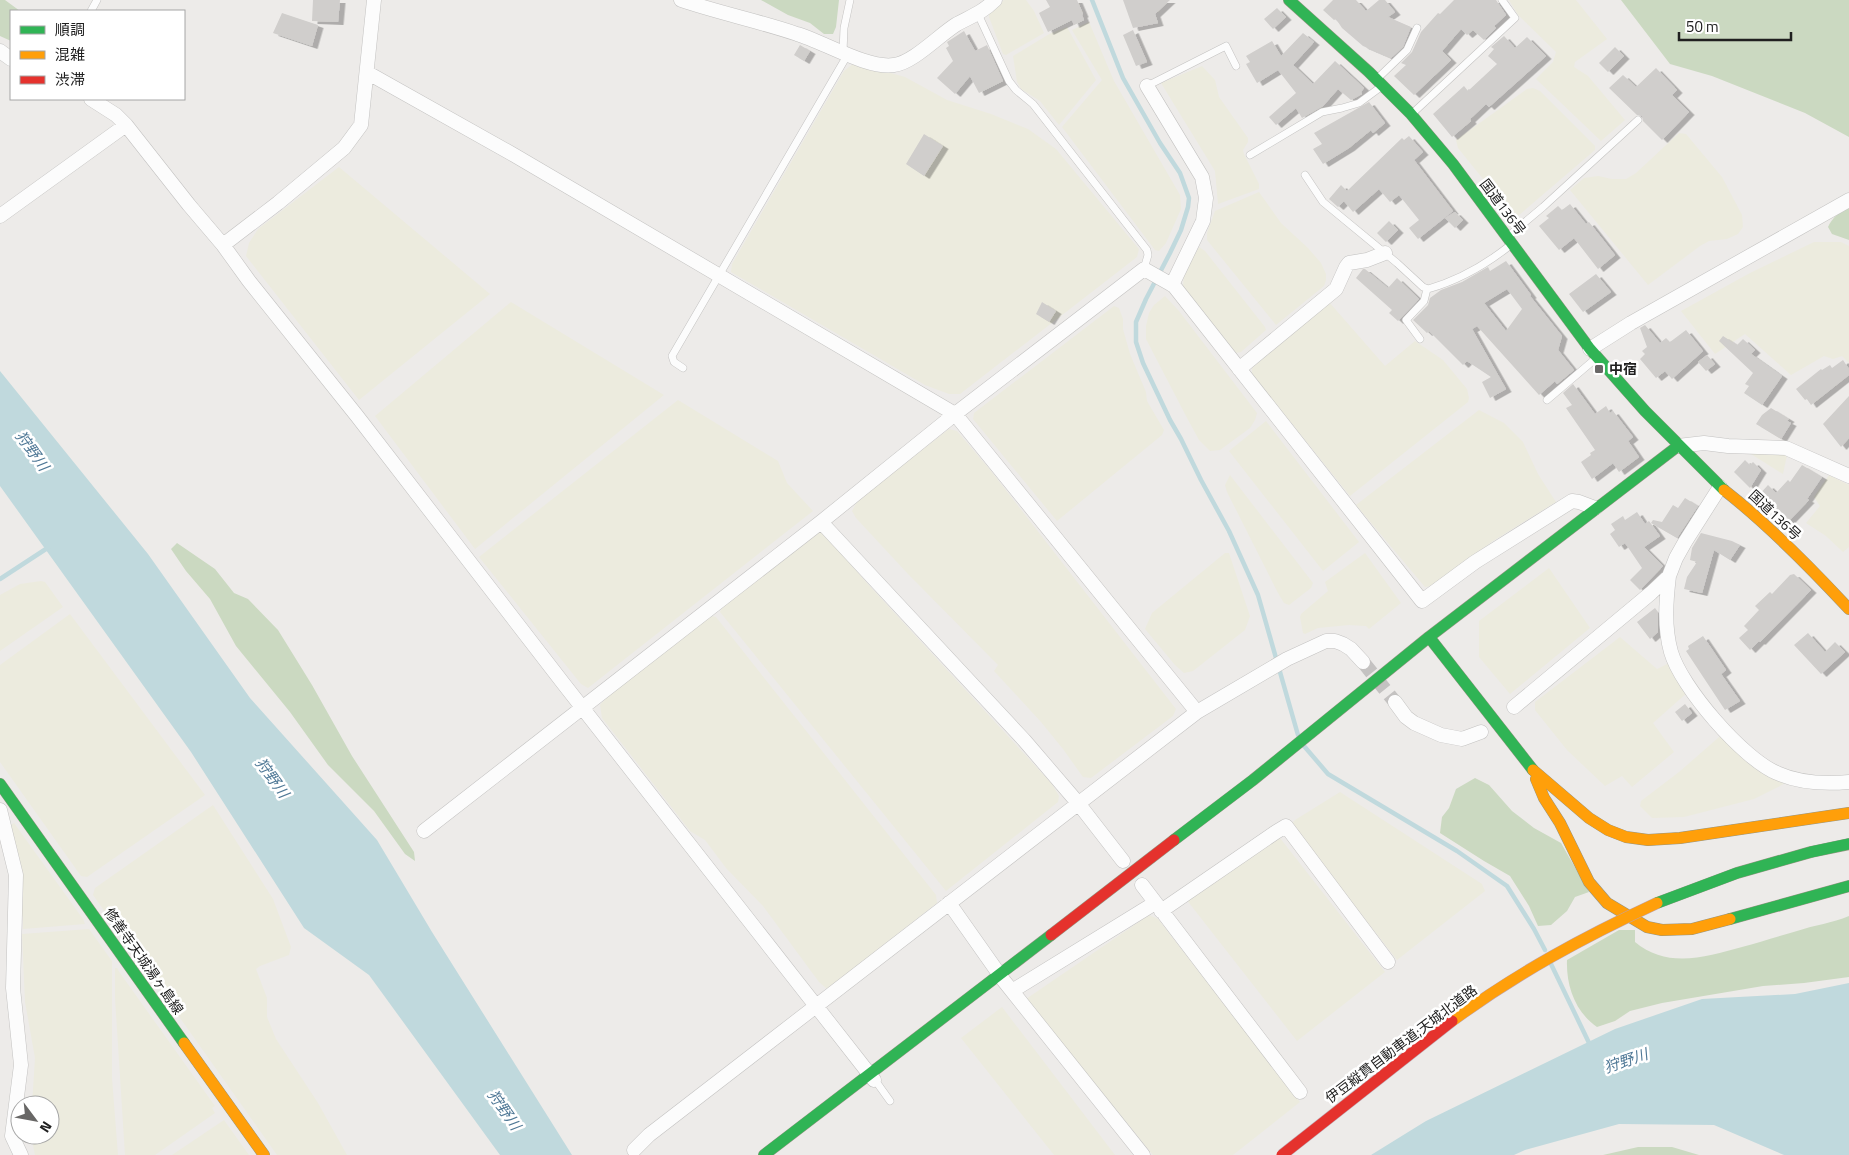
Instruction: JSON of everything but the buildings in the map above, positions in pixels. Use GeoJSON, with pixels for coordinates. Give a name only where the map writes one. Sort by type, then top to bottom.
{"type":"FeatureCollection","features":[{"type":"Feature","properties":{"kind":"main road","name":"国道136号"},"geometry":{"type":"LineString","coordinates":[[1289,0],[1379,82],[1411,114],[1453,164],[1593,353],[1678,446],[1720,487],[1746,507],[1819,577],[1849,609]]}},
{"type":"Feature","properties":{"kind":"main road"},"geometry":{"type":"LineString","coordinates":[[764,1155],[872,1077],[1000,974],[1253,780],[1429,637],[1594,508],[1678,446]]}},
{"type":"Feature","properties":{"kind":"main road"},"geometry":{"type":"LineString","coordinates":[[1429,637],[1532,769],[1589,818],[1608,830],[1626,837],[1648,840],[1680,838],[1849,813]]}},
{"type":"Feature","properties":{"kind":"main road"},"geometry":{"type":"LineString","coordinates":[[1532,769],[1544,798],[1560,823],[1589,882],[1607,903],[1647,927],[1662,930],[1692,929],[1849,886]]}},
{"type":"Feature","properties":{"kind":"main road","name":"修善寺天城湯ヶ島線"},"geometry":{"type":"LineString","coordinates":[[0,784],[264,1155]]}},
{"type":"Feature","properties":{"kind":"main road","name":"伊豆縦貫自動車道;天城北道路"},"geometry":{"type":"LineString","coordinates":[[1282,1155],[1440,1030],[1519,975],[1618,921],[1657,904],[1737,873],[1811,852],[1849,844]]}},
{"type":"Feature","properties":{"kind":"street"},"geometry":{"type":"LineString","coordinates":[[223,245],[278,204],[344,148],[361,125],[374,0]]}},
{"type":"Feature","properties":{"kind":"street"},"geometry":{"type":"LineString","coordinates":[[681,0],[799,34],[845,53],[882,65],[893,66],[906,62],[958,24],[978,14],[995,0]]}},
{"type":"Feature","properties":{"kind":"street"},"geometry":{"type":"LineString","coordinates":[[368,72],[720,275],[954,414],[1197,712]]}},
{"type":"Feature","properties":{"kind":"street"},"geometry":{"type":"LineString","coordinates":[[1147,86],[1202,177],[1206,198],[1203,221],[1171,284]]}},
{"type":"Feature","properties":{"kind":"street"},"geometry":{"type":"LineString","coordinates":[[93,100],[116,115],[126,126],[223,245],[249,281],[357,416],[872,1077]]}},
{"type":"Feature","properties":{"kind":"street"},"geometry":{"type":"LineString","coordinates":[[0,216],[126,126]]}},
{"type":"Feature","properties":{"kind":"street"},"geometry":{"type":"LineString","coordinates":[[1593,353],[1631,323],[1849,200]]}},
{"type":"Feature","properties":{"kind":"street"},"geometry":{"type":"LineString","coordinates":[[1239,369],[1336,289],[1346,267],[1350,263],[1367,260],[1385,253]]}},
{"type":"Feature","properties":{"kind":"street"},"geometry":{"type":"LineString","coordinates":[[424,831],[821,522],[954,414],[1139,271],[1145,270],[1171,284],[1422,601],[1476,562],[1572,500],[1594,508]]}},
{"type":"Feature","properties":{"kind":"street"},"geometry":{"type":"LineString","coordinates":[[1678,446],[1704,443],[1786,448],[1849,476]]}},
{"type":"Feature","properties":{"kind":"street"},"geometry":{"type":"LineString","coordinates":[[1720,487],[1685,542],[1669,576],[1666,601],[1667,630],[1670,651],[1677,669],[1718,725],[1747,754],[1777,773],[1814,783],[1849,782]]}},
{"type":"Feature","properties":{"kind":"street"},"geometry":{"type":"LineString","coordinates":[[821,522],[1017,733],[1078,803],[1123,861]]}},
{"type":"Feature","properties":{"kind":"street"},"geometry":{"type":"LineString","coordinates":[[1514,707],[1669,576]]}},
{"type":"Feature","properties":{"kind":"street"},"geometry":{"type":"LineString","coordinates":[[634,1150],[649,1135],[1197,712],[1288,659],[1326,641],[1335,641],[1343,644],[1351,649],[1363,662]]}},
{"type":"Feature","properties":{"kind":"street"},"geometry":{"type":"LineString","coordinates":[[1395,702],[1414,723],[1441,735],[1462,739],[1481,732]]}},
{"type":"Feature","properties":{"kind":"street"},"geometry":{"type":"LineString","coordinates":[[0,810],[16,875],[13,988],[21,1065],[12,1136],[20,1155]]}},
{"type":"Feature","properties":{"kind":"street"},"geometry":{"type":"LineString","coordinates":[[1012,991],[1158,907],[1286,826],[1388,962]]}},
{"type":"Feature","properties":{"kind":"street"},"geometry":{"type":"LineString","coordinates":[[1142,886],[1300,1092]]}},
{"type":"Feature","properties":{"kind":"street"},"geometry":{"type":"LineString","coordinates":[[948,903],[1012,991],[1143,1155]]}},
{"type":"Feature","properties":{"kind":"lane"},"geometry":{"type":"LineString","coordinates":[[683,368],[674,362],[672,356],[720,275],[845,53],[844,28],[850,0]]}},
{"type":"Feature","properties":{"kind":"lane"},"geometry":{"type":"LineString","coordinates":[[1411,114],[1515,18],[1502,0]]}},
{"type":"Feature","properties":{"kind":"lane"},"geometry":{"type":"LineString","coordinates":[[978,14],[1013,86],[1033,104],[1147,250],[1145,270]]}},
{"type":"Feature","properties":{"kind":"lane"},"geometry":{"type":"LineString","coordinates":[[1250,155],[1322,112],[1359,103],[1374,93],[1379,82],[1407,50],[1417,28]]}},
{"type":"Feature","properties":{"kind":"lane"},"geometry":{"type":"LineString","coordinates":[[1147,86],[1226,46],[1236,66]]}},
{"type":"Feature","properties":{"kind":"lane"},"geometry":{"type":"LineString","coordinates":[[1427,289],[1457,278],[1496,256],[1543,208],[1638,120]]}},
{"type":"Feature","properties":{"kind":"lane"},"geometry":{"type":"LineString","coordinates":[[1305,175],[1323,202],[1427,289]]}},
{"type":"Feature","properties":{"kind":"lane"},"geometry":{"type":"LineString","coordinates":[[1420,339],[1406,323],[1406,320],[1424,301],[1427,289]]}},
{"type":"Feature","properties":{"kind":"lane"},"geometry":{"type":"LineString","coordinates":[[1547,400],[1593,353]]}},
{"type":"Feature","properties":{"kind":"lane"},"geometry":{"type":"LineString","coordinates":[[872,1077],[890,1101]]}},
{"type":"Feature","properties":{"kind":"shaded area"},"geometry":{"type":"Polygon","coordinates":[[[1004,0],[1026,0],[1034,11],[1044,33],[1006,55],[1003,54],[989,17],[989,13],[1004,0]]]}},
{"type":"Feature","properties":{"kind":"shaded area"},"geometry":{"type":"Polygon","coordinates":[[[1509,0],[1576,0],[1607,39],[1575,62],[1574,67],[1588,76],[1625,120],[1601,141],[1536,79],[1553,62],[1556,52],[1518,15],[1509,0]]]}},
{"type":"Feature","properties":{"kind":"shaded area"},"geometry":{"type":"Polygon","coordinates":[[[1089,22],[1114,81],[1180,195],[1181,209],[1166,243],[1159,251],[1155,250],[1062,127],[1102,80],[1072,30],[1089,22]]]}},
{"type":"Feature","properties":{"kind":"shaded area"},"geometry":{"type":"Polygon","coordinates":[[[1067,27],[1096,80],[1059,125],[1040,101],[1021,89],[1017,82],[1013,56],[1051,33],[1067,27]]]}},
{"type":"Feature","properties":{"kind":"shaded area"},"geometry":{"type":"Polygon","coordinates":[[[854,63],[905,77],[947,100],[991,114],[1028,129],[1056,149],[1139,249],[1137,257],[960,394],[949,394],[925,385],[731,272],[732,264],[844,71],[854,63]]]}},
{"type":"Feature","properties":{"kind":"shaded area"},"geometry":{"type":"Polygon","coordinates":[[[1202,66],[1215,80],[1219,97],[1248,138],[1248,142],[1243,150],[1259,184],[1259,189],[1218,204],[1215,171],[1161,83],[1202,66]]]}},
{"type":"Feature","properties":{"kind":"shaded area"},"geometry":{"type":"Polygon","coordinates":[[[1533,88],[1540,91],[1595,146],[1595,150],[1518,216],[1513,216],[1458,148],[1456,140],[1527,89],[1533,88]]]}},
{"type":"Feature","properties":{"kind":"shaded area"},"geometry":{"type":"Polygon","coordinates":[[[1679,133],[1686,134],[1722,177],[1742,215],[1743,227],[1738,234],[1727,239],[1709,241],[1700,246],[1648,285],[1570,190],[1584,178],[1598,176],[1626,179],[1636,173],[1679,133]]]}},
{"type":"Feature","properties":{"kind":"shaded area"},"geometry":{"type":"Polygon","coordinates":[[[339,167],[490,294],[359,400],[246,256],[249,243],[258,229],[339,167]]]}},
{"type":"Feature","properties":{"kind":"shaded area"},"geometry":{"type":"Polygon","coordinates":[[[1259,192],[1281,223],[1321,263],[1326,274],[1324,286],[1276,325],[1207,240],[1207,233],[1215,211],[1259,192]]]}},
{"type":"Feature","properties":{"kind":"shaded area"},"geometry":{"type":"Polygon","coordinates":[[[1814,242],[1841,242],[1849,246],[1849,363],[1842,356],[1833,359],[1824,356],[1791,375],[1745,334],[1715,354],[1681,311],[1750,273],[1814,242]]]}},
{"type":"Feature","properties":{"kind":"shaded area"},"geometry":{"type":"Polygon","coordinates":[[[1199,247],[1205,251],[1265,327],[1266,330],[1241,352],[1236,353],[1232,349],[1183,286],[1184,274],[1199,247]]]}},
{"type":"Feature","properties":{"kind":"shaded area"},"geometry":{"type":"Polygon","coordinates":[[[1165,296],[1179,311],[1257,413],[1250,428],[1220,450],[1210,451],[1199,440],[1146,339],[1149,313],[1154,305],[1165,296]]]}},
{"type":"Feature","properties":{"kind":"shaded area"},"geometry":{"type":"Polygon","coordinates":[[[511,302],[664,395],[475,549],[375,416],[511,302]]]}},
{"type":"Feature","properties":{"kind":"shaded area"},"geometry":{"type":"Polygon","coordinates":[[[1329,302],[1385,366],[1415,341],[1443,360],[1467,389],[1469,398],[1468,402],[1350,496],[1252,374],[1252,368],[1329,302]]]}},
{"type":"Feature","properties":{"kind":"shaded area"},"geometry":{"type":"Polygon","coordinates":[[[1114,306],[1119,308],[1123,319],[1123,329],[1130,354],[1146,392],[1147,401],[1164,430],[1162,435],[1057,521],[973,419],[974,413],[1114,306]]]}},
{"type":"Feature","properties":{"kind":"shaded area"},"geometry":{"type":"Polygon","coordinates":[[[678,400],[778,461],[787,483],[813,511],[588,688],[581,684],[479,557],[678,400]]]}},
{"type":"Feature","properties":{"kind":"shaded area"},"geometry":{"type":"Polygon","coordinates":[[[1479,410],[1504,423],[1523,442],[1538,474],[1556,502],[1493,541],[1432,586],[1425,587],[1356,505],[1479,410]]]}},
{"type":"Feature","properties":{"kind":"shaded area"},"geometry":{"type":"Polygon","coordinates":[[[1266,421],[1359,542],[1323,571],[1229,451],[1266,421]]]}},
{"type":"Feature","properties":{"kind":"shaded area"},"geometry":{"type":"Polygon","coordinates":[[[949,429],[957,431],[991,471],[1176,709],[1173,716],[1091,778],[1083,777],[1041,722],[994,671],[998,665],[908,574],[856,518],[852,511],[858,500],[949,429]]]}},
{"type":"Feature","properties":{"kind":"shaded area"},"geometry":{"type":"Polygon","coordinates":[[[1759,452],[1787,455],[1783,474],[1751,454],[1759,452]]]}},
{"type":"Feature","properties":{"kind":"shaded area"},"geometry":{"type":"Polygon","coordinates":[[[1230,475],[1313,583],[1311,588],[1289,605],[1284,603],[1278,593],[1227,492],[1225,485],[1230,475]]]}},
{"type":"Feature","properties":{"kind":"shaded area"},"geometry":{"type":"Polygon","coordinates":[[[1829,475],[1849,485],[1849,547],[1843,552],[1826,536],[1806,523],[1820,506],[1814,497],[1829,475]]]}},
{"type":"Feature","properties":{"kind":"shaded area"},"geometry":{"type":"Polygon","coordinates":[[[817,532],[825,534],[866,582],[1052,784],[1059,796],[1058,802],[946,891],[720,612],[722,606],[817,532]]]}},
{"type":"Feature","properties":{"kind":"shaded area"},"geometry":{"type":"Polygon","coordinates":[[[1225,553],[1229,553],[1250,616],[1245,630],[1193,671],[1184,673],[1145,629],[1152,613],[1225,553]]]}},
{"type":"Feature","properties":{"kind":"shaded area"},"geometry":{"type":"Polygon","coordinates":[[[1365,553],[1401,603],[1369,629],[1366,626],[1349,625],[1318,628],[1305,634],[1303,633],[1301,614],[1328,591],[1325,582],[1365,553]]]}},
{"type":"Feature","properties":{"kind":"shaded area"},"geometry":{"type":"Polygon","coordinates":[[[1549,568],[1590,628],[1510,694],[1479,657],[1479,621],[1549,568]]]}},
{"type":"Feature","properties":{"kind":"shaded area"},"geometry":{"type":"Polygon","coordinates":[[[45,582],[63,607],[0,651],[0,595],[20,584],[45,582]]]}},
{"type":"Feature","properties":{"kind":"shaded area"},"geometry":{"type":"Polygon","coordinates":[[[70,614],[205,795],[87,877],[81,876],[0,762],[0,665],[70,614]]]}},
{"type":"Feature","properties":{"kind":"shaded area"},"geometry":{"type":"Polygon","coordinates":[[[712,616],[716,617],[936,895],[937,903],[827,989],[819,982],[763,906],[726,868],[705,840],[690,831],[602,718],[600,705],[608,696],[712,616]]]}},
{"type":"Feature","properties":{"kind":"shaded area"},"geometry":{"type":"Polygon","coordinates":[[[1620,637],[1657,669],[1669,663],[1688,692],[1653,723],[1674,752],[1632,787],[1622,776],[1605,786],[1567,750],[1535,710],[1535,702],[1620,637]]]}},
{"type":"Feature","properties":{"kind":"shaded area"},"geometry":{"type":"Polygon","coordinates":[[[1726,731],[1793,778],[1754,799],[1684,817],[1652,818],[1640,806],[1641,801],[1679,772],[1726,731]]]}},
{"type":"Feature","properties":{"kind":"shaded area"},"geometry":{"type":"Polygon","coordinates":[[[1340,792],[1482,884],[1485,891],[1397,960],[1291,824],[1340,792]]]}},
{"type":"Feature","properties":{"kind":"shaded area"},"geometry":{"type":"Polygon","coordinates":[[[213,805],[273,899],[291,947],[289,955],[256,969],[267,998],[267,1017],[276,1039],[318,1103],[347,1155],[277,1155],[93,895],[95,888],[213,805]]]}},
{"type":"Feature","properties":{"kind":"shaded area"},"geometry":{"type":"Polygon","coordinates":[[[14,823],[85,924],[23,929],[23,917],[20,912],[8,827],[14,823]]]}},
{"type":"Feature","properties":{"kind":"shaded area"},"geometry":{"type":"Polygon","coordinates":[[[1280,838],[1385,972],[1297,1041],[1186,899],[1280,838]]]}},
{"type":"Feature","properties":{"kind":"shaded area"},"geometry":{"type":"Polygon","coordinates":[[[1149,915],[1158,919],[1300,1102],[1233,1155],[1153,1155],[1026,999],[1149,915]]]}},
{"type":"Feature","properties":{"kind":"shaded area"},"geometry":{"type":"Polygon","coordinates":[[[89,929],[112,961],[112,1078],[118,1155],[35,1155],[33,1145],[60,1145],[60,1095],[33,1095],[35,1058],[25,1002],[22,934],[89,929]]]}},
{"type":"Feature","properties":{"kind":"shaded area"},"geometry":{"type":"Polygon","coordinates":[[[115,968],[117,968],[215,1106],[212,1108],[215,1113],[155,1155],[125,1155],[115,998],[115,968]]]}},
{"type":"Feature","properties":{"kind":"shaded area"},"geometry":{"type":"Polygon","coordinates":[[[1002,1007],[1115,1155],[1054,1155],[961,1038],[1002,1007]]]}},
{"type":"Feature","properties":{"kind":"shaded area"},"geometry":{"type":"Polygon","coordinates":[[[224,1120],[249,1155],[172,1155],[224,1120]]]}},
{"type":"Feature","properties":{"kind":"green space"},"geometry":{"type":"Polygon","coordinates":[[[0,0],[5,0],[19,10],[10,10],[10,41],[0,36],[0,0]]]}},
{"type":"Feature","properties":{"kind":"green space"},"geometry":{"type":"Polygon","coordinates":[[[761,0],[839,0],[836,27],[833,34],[824,34],[810,23],[788,15],[761,0]]]}},
{"type":"Feature","properties":{"kind":"green space"},"geometry":{"type":"Polygon","coordinates":[[[1621,0],[1849,0],[1849,137],[1805,113],[1712,76],[1670,64],[1621,0]]]}},
{"type":"Feature","properties":{"kind":"green space"},"geometry":{"type":"Polygon","coordinates":[[[1849,207],[1849,240],[1832,234],[1828,227],[1837,215],[1849,207]]]}},
{"type":"Feature","properties":{"kind":"green space"},"geometry":{"type":"Polygon","coordinates":[[[177,543],[215,569],[234,593],[248,599],[278,630],[352,756],[414,852],[415,861],[405,854],[374,811],[328,765],[290,712],[236,646],[210,599],[186,571],[171,549],[177,543]]]}},
{"type":"Feature","properties":{"kind":"green space"},"geometry":{"type":"Polygon","coordinates":[[[1475,778],[1489,785],[1512,811],[1534,828],[1561,843],[1589,892],[1575,897],[1567,911],[1551,925],[1538,926],[1529,906],[1510,876],[1440,833],[1442,817],[1449,808],[1456,789],[1475,778]]]}},
{"type":"Feature","properties":{"kind":"green space"},"geometry":{"type":"Polygon","coordinates":[[[1849,916],[1849,977],[1763,986],[1662,1003],[1630,1011],[1615,1021],[1597,1027],[1583,1014],[1570,988],[1567,960],[1619,930],[1635,930],[1635,942],[1660,956],[1687,958],[1728,951],[1849,916]]]}},
{"type":"Feature","properties":{"kind":"green space"},"geometry":{"type":"Polygon","coordinates":[[[1638,1147],[1672,1147],[1699,1155],[1603,1155],[1638,1147]]]}},
{"type":"Feature","properties":{"kind":"water","name":"狩野川"},"geometry":{"type":"Polygon","coordinates":[[[0,371],[148,554],[250,698],[377,840],[432,932],[572,1155],[500,1155],[369,975],[304,928],[191,752],[0,486],[0,371]]]}},
{"type":"Feature","properties":{"kind":"water","name":"狩野川"},"geometry":{"type":"Polygon","coordinates":[[[1849,983],[1849,1155],[1784,1155],[1714,1125],[1619,1124],[1525,1150],[1514,1155],[1371,1155],[1426,1121],[1615,1029],[1702,999],[1795,994],[1849,983]]]}},
{"type":"Feature","properties":{"kind":"waterway"},"geometry":{"type":"LineString","coordinates":[[1092,0],[1123,78],[1160,143],[1180,173],[1189,198],[1181,230],[1136,322],[1136,342],[1143,363],[1170,420],[1229,531],[1258,595],[1298,735]]}},
{"type":"Feature","properties":{"kind":"waterway"},"geometry":{"type":"LineString","coordinates":[[0,579],[49,547]]}},
{"type":"Feature","properties":{"kind":"waterway"},"geometry":{"type":"LineString","coordinates":[[1304,746],[1328,774],[1457,851],[1507,886],[1545,950]]}},
{"type":"Feature","properties":{"kind":"waterway"},"geometry":{"type":"LineString","coordinates":[[1551,964],[1591,1047]]}},
{"type":"Feature","properties":{"kind":"tunnel"},"geometry":{"type":"LineString","coordinates":[[1363,662],[1395,702]]}},
{"type":"Feature","properties":{"kind":"traffic: fast"},"geometry":{"type":"LineString","coordinates":[[1289,0],[1369,72],[1410,113],[1453,164],[1590,349],[1645,411],[1724,490]]}},
{"type":"Feature","properties":{"kind":"traffic: fast"},"geometry":{"type":"LineString","coordinates":[[1533,770],[1429,637],[1678,446]]}},
{"type":"Feature","properties":{"kind":"traffic: fast"},"geometry":{"type":"LineString","coordinates":[[1174,840],[1253,780],[1429,637]]}},
{"type":"Feature","properties":{"kind":"traffic: fast"},"geometry":{"type":"LineString","coordinates":[[0,784],[184,1043]]}},
{"type":"Feature","properties":{"kind":"traffic: fast"},"geometry":{"type":"LineString","coordinates":[[1657,903],[1737,873],[1811,852],[1849,844]]}},
{"type":"Feature","properties":{"kind":"traffic: fast"},"geometry":{"type":"LineString","coordinates":[[1730,919],[1849,886]]}},
{"type":"Feature","properties":{"kind":"traffic: fast"},"geometry":{"type":"LineString","coordinates":[[764,1155],[1051,935]]}},
{"type":"Feature","properties":{"kind":"traffic: slow"},"geometry":{"type":"LineString","coordinates":[[1724,490],[1789,547],[1849,609]]}},
{"type":"Feature","properties":{"kind":"traffic: slow"},"geometry":{"type":"LineString","coordinates":[[1533,770],[1589,818],[1608,830],[1626,837],[1648,840],[1680,838],[1849,813]]}},
{"type":"Feature","properties":{"kind":"traffic: slow"},"geometry":{"type":"LineString","coordinates":[[1536,779],[1544,798],[1560,823],[1589,882],[1607,903],[1647,927],[1662,930],[1692,929],[1730,919]]}},
{"type":"Feature","properties":{"kind":"traffic: slow"},"geometry":{"type":"LineString","coordinates":[[1452,1021],[1501,987],[1552,957],[1603,929],[1657,903]]}},
{"type":"Feature","properties":{"kind":"traffic: slow"},"geometry":{"type":"LineString","coordinates":[[184,1043],[264,1155]]}},
{"type":"Feature","properties":{"kind":"traffic: jam"},"geometry":{"type":"LineString","coordinates":[[1051,935],[1174,840]]}},
{"type":"Feature","properties":{"kind":"traffic: jam"},"geometry":{"type":"LineString","coordinates":[[1282,1155],[1452,1021]]}},
{"type":"Feature","properties":{"kind":"place","name":"中宿"},"geometry":{"type":"Point","coordinates":[1599,369]}}]}
